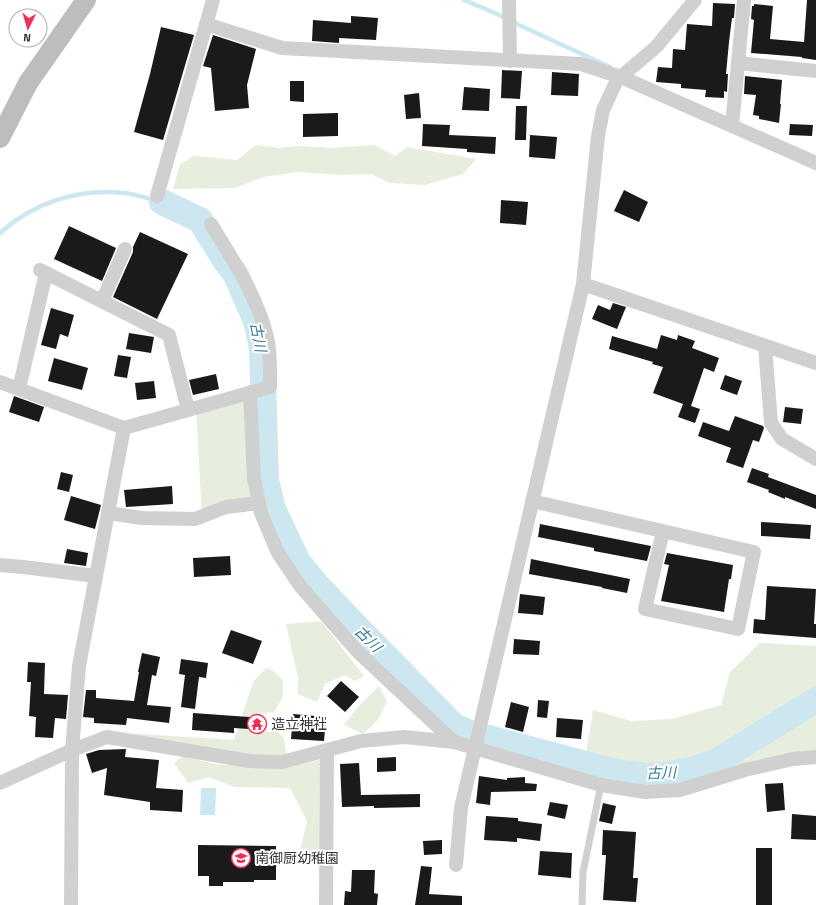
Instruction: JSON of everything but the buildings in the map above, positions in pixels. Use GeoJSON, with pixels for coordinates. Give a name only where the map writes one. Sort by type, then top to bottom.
{"type":"FeatureCollection","features":[{"type":"Feature","properties":{"kind":"street"},"geometry":{"type":"LineString","coordinates":[[0,138],[28,83],[86,0]]}},
{"type":"Feature","properties":{"kind":"street"},"geometry":{"type":"LineString","coordinates":[[156,196],[213,0]]}},
{"type":"Feature","properties":{"kind":"street"},"geometry":{"type":"LineString","coordinates":[[509,0],[510,61]]}},
{"type":"Feature","properties":{"kind":"street"},"geometry":{"type":"LineString","coordinates":[[456,865],[461,808],[583,284],[598,136],[603,110],[618,80],[656,47],[695,0]]}},
{"type":"Feature","properties":{"kind":"street"},"geometry":{"type":"LineString","coordinates":[[732,126],[744,0]]}},
{"type":"Feature","properties":{"kind":"street"},"geometry":{"type":"LineString","coordinates":[[206,24],[282,48],[581,64],[621,77],[816,163]]}},
{"type":"Feature","properties":{"kind":"street"},"geometry":{"type":"LineString","coordinates":[[738,63],[816,71]]}},
{"type":"Feature","properties":{"kind":"street"},"geometry":{"type":"LineString","coordinates":[[0,382],[124,428],[270,387],[270,366],[267,338],[257,308],[239,270],[211,224]]}},
{"type":"Feature","properties":{"kind":"street"},"geometry":{"type":"LineString","coordinates":[[102,301],[125,249]]}},
{"type":"Feature","properties":{"kind":"street"},"geometry":{"type":"LineString","coordinates":[[19,389],[43,272],[169,335],[188,410]]}},
{"type":"Feature","properties":{"kind":"street"},"geometry":{"type":"LineString","coordinates":[[583,284],[816,363]]}},
{"type":"Feature","properties":{"kind":"street"},"geometry":{"type":"LineString","coordinates":[[765,346],[771,423],[782,439],[816,459]]}},
{"type":"Feature","properties":{"kind":"street"},"geometry":{"type":"LineString","coordinates":[[250,392],[254,479],[261,513],[278,553],[301,587],[358,652],[454,742]]}},
{"type":"Feature","properties":{"kind":"street"},"geometry":{"type":"LineString","coordinates":[[70,905],[72,750],[79,666],[124,428]]}},
{"type":"Feature","properties":{"kind":"street"},"geometry":{"type":"LineString","coordinates":[[532,501],[754,552],[738,630],[645,609],[662,531]]}},
{"type":"Feature","properties":{"kind":"street"},"geometry":{"type":"LineString","coordinates":[[108,513],[142,518],[195,519],[226,507],[259,503]]}},
{"type":"Feature","properties":{"kind":"street"},"geometry":{"type":"LineString","coordinates":[[0,565],[23,566],[96,576]]}},
{"type":"Feature","properties":{"kind":"street"},"geometry":{"type":"LineString","coordinates":[[0,783],[72,750],[107,737],[249,761],[282,762],[361,741],[404,737],[454,742],[601,786],[645,792],[680,790],[753,768],[793,759],[816,757]]}},
{"type":"Feature","properties":{"kind":"street"},"geometry":{"type":"LineString","coordinates":[[326,905],[327,750]]}},
{"type":"Feature","properties":{"kind":"lane"},"geometry":{"type":"LineString","coordinates":[[581,905],[583,872],[601,786]]}},
{"type":"Feature","properties":{"kind":"green space"},"geometry":{"type":"Polygon","coordinates":[[[256,145],[279,148],[301,146],[330,148],[374,145],[395,156],[407,147],[476,159],[463,174],[425,185],[390,183],[371,174],[343,175],[298,172],[263,177],[235,188],[173,189],[180,164],[194,156],[237,160],[256,145]]]}},
{"type":"Feature","properties":{"kind":"green space"},"geometry":{"type":"Polygon","coordinates":[[[251,400],[259,503],[202,517],[196,408],[251,400]]]}},
{"type":"Feature","properties":{"kind":"green space"},"geometry":{"type":"Polygon","coordinates":[[[321,621],[364,676],[355,681],[345,675],[325,684],[317,702],[298,694],[298,678],[286,624],[321,621]]]}},
{"type":"Feature","properties":{"kind":"green space"},"geometry":{"type":"Polygon","coordinates":[[[760,643],[816,646],[816,752],[724,776],[639,791],[475,749],[480,724],[586,754],[593,710],[631,721],[672,719],[721,705],[730,672],[760,643]]]}},
{"type":"Feature","properties":{"kind":"green space"},"geometry":{"type":"Polygon","coordinates":[[[266,668],[272,670],[283,680],[283,697],[274,712],[250,716],[248,731],[277,731],[284,738],[286,753],[274,761],[301,764],[313,762],[327,756],[327,857],[300,851],[307,821],[290,788],[234,787],[209,777],[188,783],[174,763],[182,756],[215,764],[245,766],[111,732],[234,740],[253,682],[266,668]]]}},
{"type":"Feature","properties":{"kind":"green space"},"geometry":{"type":"Polygon","coordinates":[[[379,686],[387,702],[377,721],[363,734],[344,725],[358,707],[379,686]]]}},
{"type":"Feature","properties":{"kind":"water"},"geometry":{"type":"Polygon","coordinates":[[[201,788],[216,788],[215,815],[200,815],[201,788]]]}},
{"type":"Feature","properties":{"kind":"waterway"},"geometry":{"type":"LineString","coordinates":[[464,0],[610,67]]}},
{"type":"Feature","properties":{"kind":"waterway"},"geometry":{"type":"LineString","coordinates":[[0,233],[27,213],[57,200],[73,196],[89,193],[123,193],[138,195],[162,202],[164,194]]}},
{"type":"Feature","properties":{"kind":"waterway","name":"古川"},"geometry":{"type":"LineString","coordinates":[[162,202],[200,220],[236,275],[256,321],[262,348],[266,480],[273,509],[298,562],[315,583],[350,620],[454,726],[470,733],[612,771],[647,776],[665,775],[691,770],[717,761],[816,700]]}},
{"type":"Feature","properties":{"kind":"place","name":"造立神社"},"geometry":{"type":"Point","coordinates":[257,724]}},
{"type":"Feature","properties":{"kind":"place","name":"南御厨幼稚園"},"geometry":{"type":"Point","coordinates":[241,858]}}]}
